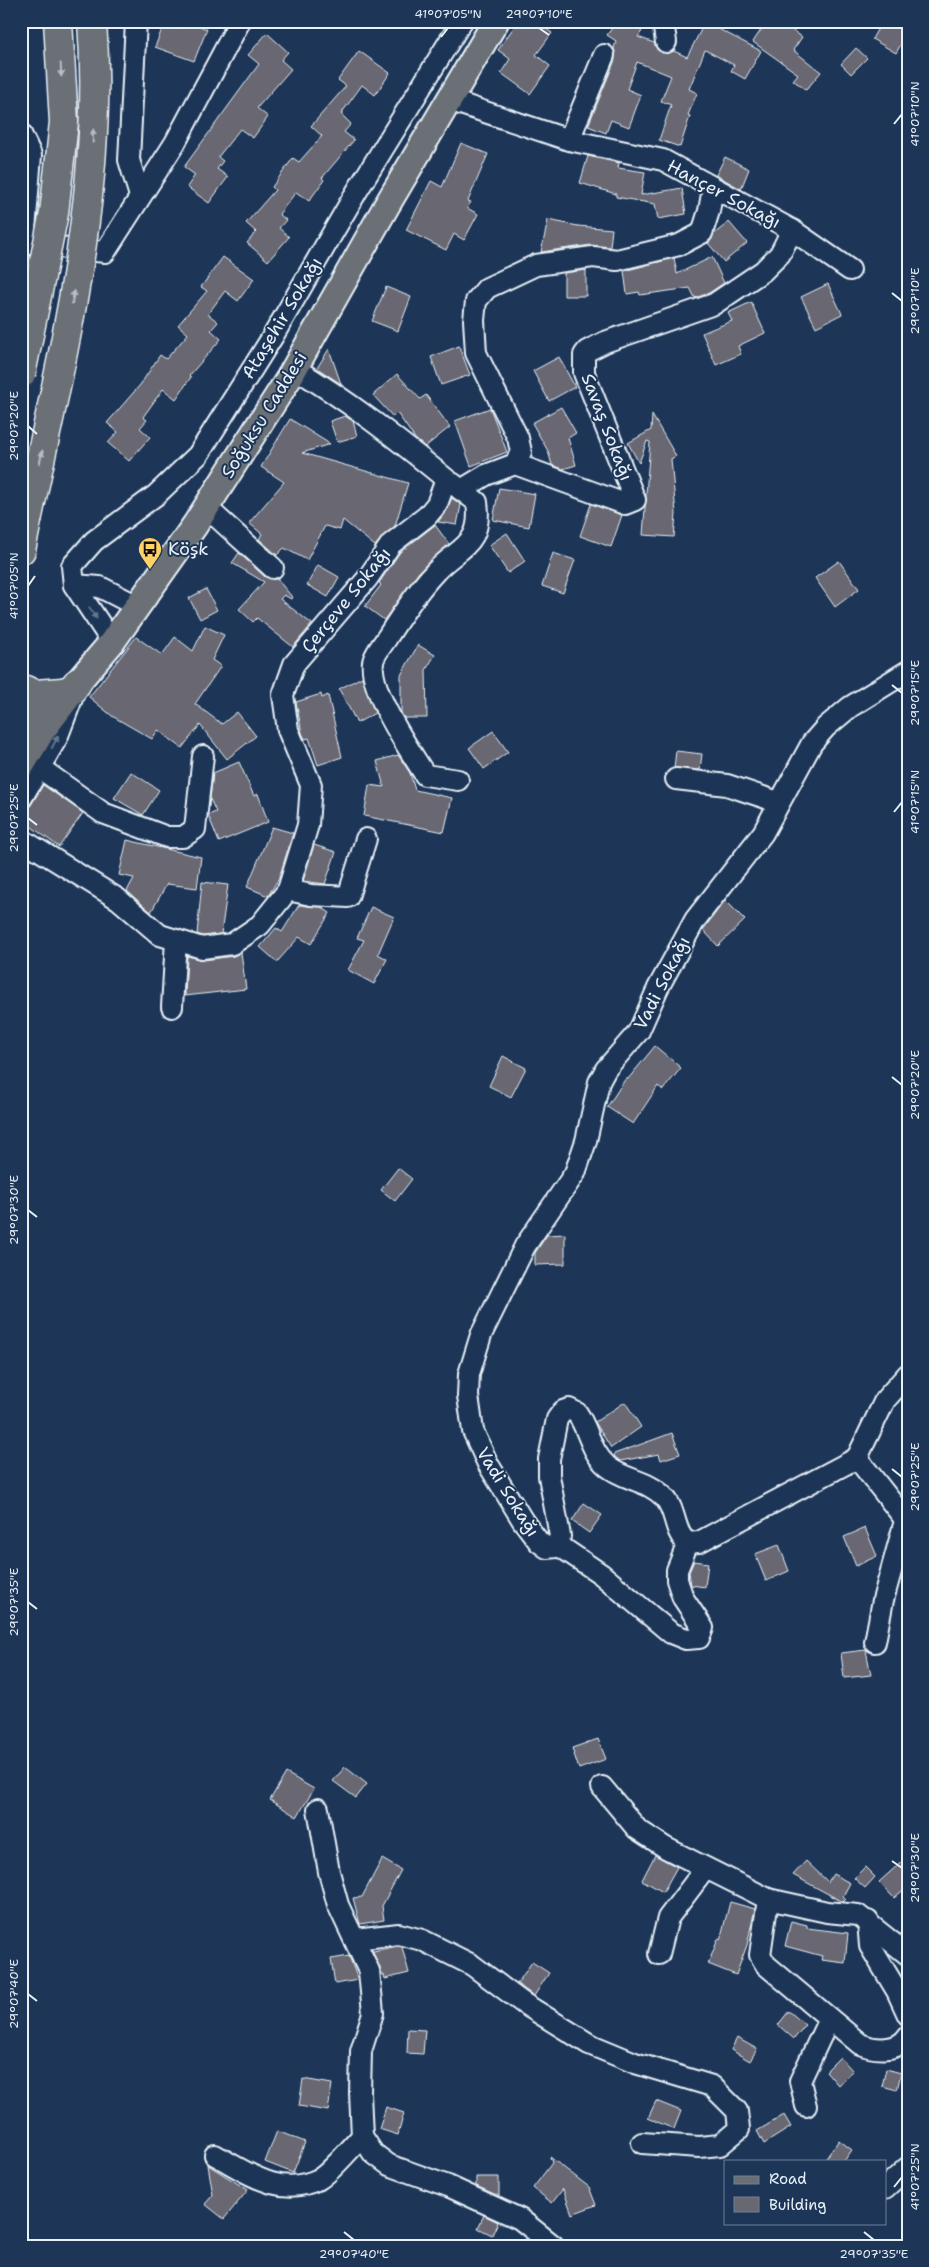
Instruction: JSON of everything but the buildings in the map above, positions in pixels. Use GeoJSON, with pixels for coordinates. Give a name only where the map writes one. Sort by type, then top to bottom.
{"type":"FeatureCollection","features":[{"type":"Feature","properties":{"kind":"highway"},"geometry":{"type":"LineString","coordinates":[[21,374],[54,213],[64,122],[58,21]]}},
{"type":"Feature","properties":{"kind":"highway"},"geometry":{"type":"LineString","coordinates":[[21,550],[71,312],[90,180],[95,97],[92,21]]}},
{"type":"Feature","properties":{"kind":"highway"},"geometry":{"type":"LineString","coordinates":[[21,688],[35,694],[71,688]]}},
{"type":"Feature","properties":{"kind":"highway"},"geometry":{"type":"LineString","coordinates":[[31,766],[28,730],[71,688]]}},
{"type":"Feature","properties":{"kind":"main road","name":"Soğuksu Caddesi"},"geometry":{"type":"LineString","coordinates":[[71,688],[112,642],[206,507],[294,368],[496,21]]}},
{"type":"Feature","properties":{"kind":"street"},"geometry":{"type":"LineString","coordinates":[[136,21],[129,160],[140,196]]}},
{"type":"Feature","properties":{"kind":"street"},"geometry":{"type":"LineString","coordinates":[[21,134],[32,155],[23,243],[106,252],[175,144],[240,21]]}},
{"type":"Feature","properties":{"kind":"street","name":"Ataşehir Sokağı"},"geometry":{"type":"LineString","coordinates":[[74,585],[72,566],[94,541],[156,495],[198,455],[273,336],[362,183],[462,21]]}},
{"type":"Feature","properties":{"kind":"street"},"geometry":{"type":"LineString","coordinates":[[663,21],[666,42]]}},
{"type":"Feature","properties":{"kind":"street"},"geometry":{"type":"LineString","coordinates":[[569,140],[604,55]]}},
{"type":"Feature","properties":{"kind":"street","name":"Hançer Sokağı"},"geometry":{"type":"LineString","coordinates":[[449,100],[569,140],[663,160],[792,230],[850,270]]}},
{"type":"Feature","properties":{"kind":"street"},"geometry":{"type":"LineString","coordinates":[[453,484],[515,464],[521,452],[518,438],[476,353],[474,320],[476,302],[487,288],[536,265],[593,256],[617,260],[679,245],[702,233],[710,211],[713,188]]}},
{"type":"Feature","properties":{"kind":"street","name":"Savaş Sokağı"},"geometry":{"type":"LineString","coordinates":[[515,464],[625,504],[635,500],[584,373],[584,355],[587,351],[605,342],[714,304],[763,271],[780,254],[792,230]]}},
{"type":"Feature","properties":{"kind":"street"},"geometry":{"type":"LineString","coordinates":[[294,368],[330,389],[382,426],[477,502],[480,519],[472,538],[460,552],[430,578],[406,608],[373,661],[376,688],[425,775],[458,780]]}},
{"type":"Feature","properties":{"kind":"street","name":"Çerçeve Sokağı"},"geometry":{"type":"LineString","coordinates":[[21,839],[118,899],[160,935],[202,948],[232,944],[260,925],[288,890],[308,825],[311,785],[288,730],[283,695],[294,664],[367,579],[391,544],[427,516],[453,484]]}},
{"type":"Feature","properties":{"kind":"street"},"geometry":{"type":"LineString","coordinates":[[206,507],[273,568]]}},
{"type":"Feature","properties":{"kind":"street"},"geometry":{"type":"LineString","coordinates":[[74,585],[100,587],[137,606]]}},
{"type":"Feature","properties":{"kind":"street"},"geometry":{"type":"LineString","coordinates":[[74,585],[112,642]]}},
{"type":"Feature","properties":{"kind":"street","name":"Vadi Sokağı"},"geometry":{"type":"LineString","coordinates":[[688,1542],[680,1535],[674,1511],[664,1497],[648,1485],[608,1468],[595,1453],[580,1416],[577,1412],[568,1409],[563,1411],[557,1419],[549,1459],[549,1476],[560,1536],[558,1545],[547,1548],[539,1542],[479,1447],[473,1430],[468,1396],[474,1354],[525,1246],[575,1174],[586,1142],[596,1093],[603,1075],[639,1031],[658,988],[695,920],[763,833],[778,802],[812,743],[826,727],[864,697],[908,671]]}},
{"type":"Feature","properties":{"kind":"street","name":"Soğuksu Caddesi"},"geometry":{"type":"LineString","coordinates":[[21,799],[31,766],[67,718],[71,688]]}},
{"type":"Feature","properties":{"kind":"street"},"geometry":{"type":"LineString","coordinates":[[31,766],[103,813],[167,837],[183,837],[195,829],[204,756]]}},
{"type":"Feature","properties":{"kind":"street"},"geometry":{"type":"LineString","coordinates":[[676,779],[727,785],[778,802]]}},
{"type":"Feature","properties":{"kind":"street"},"geometry":{"type":"LineString","coordinates":[[288,890],[311,895],[348,897],[366,839]]}},
{"type":"Feature","properties":{"kind":"street"},"geometry":{"type":"LineString","coordinates":[[172,1007],[176,940]]}},
{"type":"Feature","properties":{"kind":"street"},"geometry":{"type":"LineString","coordinates":[[558,1545],[600,1574],[671,1633],[692,1640],[699,1638],[703,1628],[683,1598],[677,1570],[688,1542],[699,1542],[857,1458],[885,1400],[908,1374]]}},
{"type":"Feature","properties":{"kind":"street"},"geometry":{"type":"LineString","coordinates":[[857,1458],[906,1522],[883,1600],[875,1642]]}},
{"type":"Feature","properties":{"kind":"street"},"geometry":{"type":"LineString","coordinates":[[602,1787],[637,1829],[705,1870],[768,1899],[827,1912],[858,1915],[868,1921],[908,1955]]}},
{"type":"Feature","properties":{"kind":"street"},"geometry":{"type":"LineString","coordinates":[[318,1809],[329,1872],[338,1905],[369,1971],[373,2013],[361,2051],[362,2136],[373,2153],[389,2165],[448,2186],[520,2219],[554,2246]]}},
{"type":"Feature","properties":{"kind":"street"},"geometry":{"type":"LineString","coordinates":[[659,1954],[668,1918],[705,1870]]}},
{"type":"Feature","properties":{"kind":"street"},"geometry":{"type":"LineString","coordinates":[[768,1899],[760,1955],[766,1965],[860,2044],[870,2048],[888,2048],[905,2041],[908,2036]]}},
{"type":"Feature","properties":{"kind":"street"},"geometry":{"type":"LineString","coordinates":[[868,1921],[870,1946],[908,2015]]}},
{"type":"Feature","properties":{"kind":"street"},"geometry":{"type":"LineString","coordinates":[[355,1939],[400,1934],[422,1940],[472,1965],[523,2003],[590,2044],[635,2063],[712,2086],[737,2111],[739,2129],[720,2145],[699,2147],[642,2143]]}},
{"type":"Feature","properties":{"kind":"street"},"geometry":{"type":"LineString","coordinates":[[806,2106],[800,2081],[829,2019]]}},
{"type":"Feature","properties":{"kind":"street"},"geometry":{"type":"LineString","coordinates":[[216,2155],[266,2183],[293,2186],[320,2179],[362,2136]]}},
{"type":"Feature","properties":{"kind":"street"},"geometry":{"type":"LineString","coordinates":[[886,2187],[908,2167]]}},
{"type":"Feature","properties":{"kind":"place","name":"Köşk"},"geometry":{"type":"Point","coordinates":[150,570]}}]}
